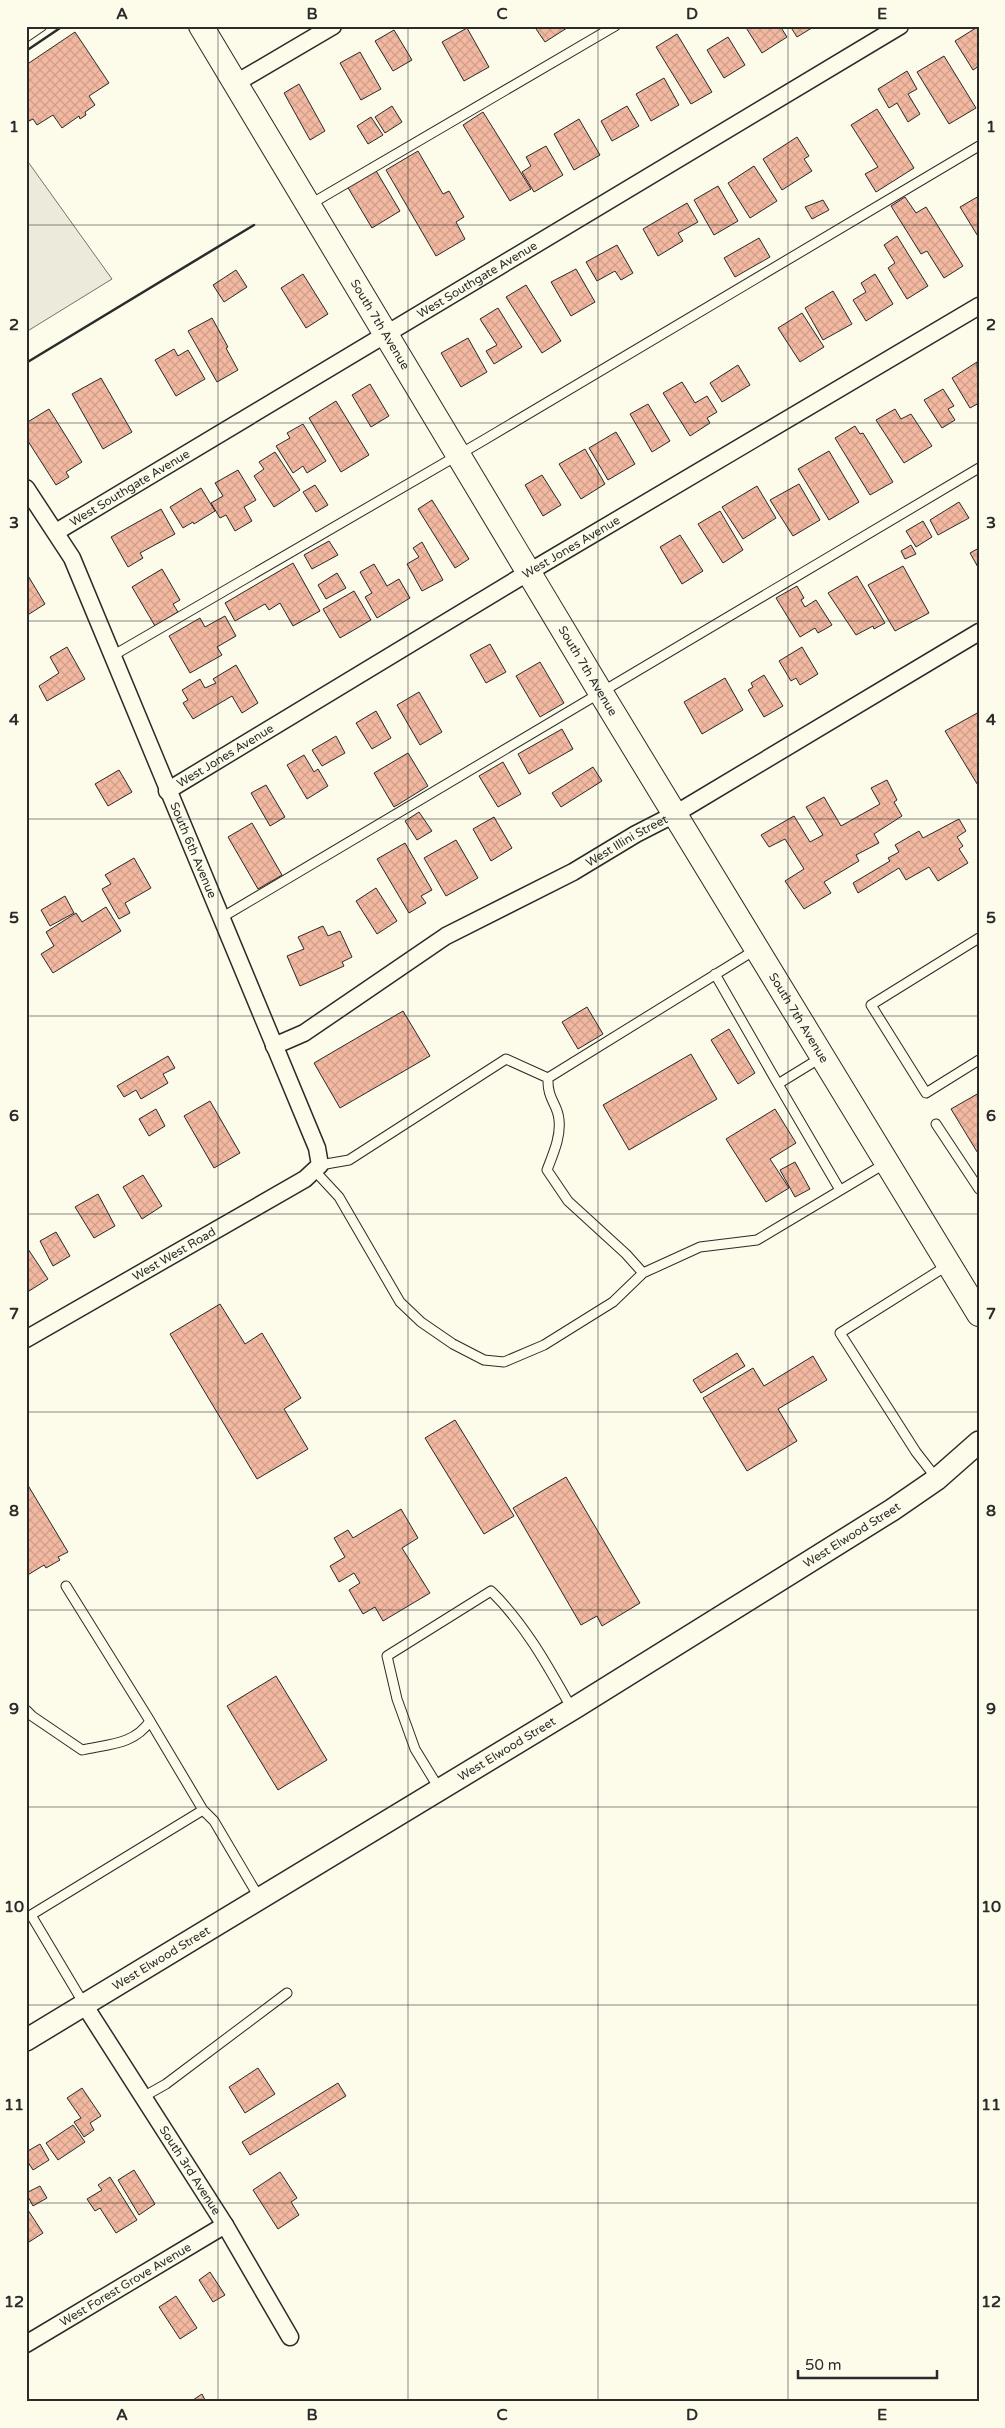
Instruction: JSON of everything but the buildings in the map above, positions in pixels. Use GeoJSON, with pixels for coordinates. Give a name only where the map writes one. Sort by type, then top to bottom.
{"type":"FeatureCollection","features":[{"type":"Feature","properties":{"kind":"main road","name":"South 7th Avenue"},"geometry":{"type":"LineString","coordinates":[[201,26],[674,814],[979,1314]]}},
{"type":"Feature","properties":{"kind":"street"},"geometry":{"type":"LineString","coordinates":[[236,83],[333,26]]}},
{"type":"Feature","properties":{"kind":"street","name":"West Southgate Avenue"},"geometry":{"type":"LineString","coordinates":[[56,532],[900,26]]}},
{"type":"Feature","properties":{"kind":"street","name":"West Jones Avenue"},"geometry":{"type":"LineString","coordinates":[[167,791],[529,572],[979,306]]}},
{"type":"Feature","properties":{"kind":"street","name":"South 6th Avenue"},"geometry":{"type":"LineString","coordinates":[[26,488],[72,558],[114,655],[167,791],[317,1148],[317,1168]]}},
{"type":"Feature","properties":{"kind":"street","name":"West Illini Street"},"geometry":{"type":"LineString","coordinates":[[274,1046],[304,1033],[446,936],[573,872],[979,632]]}},
{"type":"Feature","properties":{"kind":"street","name":"West West Road"},"geometry":{"type":"LineString","coordinates":[[26,1339],[304,1179],[317,1168]]}},
{"type":"Feature","properties":{"kind":"street","name":"West Elwood Street"},"geometry":{"type":"LineString","coordinates":[[26,2040],[573,1709],[937,1479],[979,1442]]}},
{"type":"Feature","properties":{"kind":"street","name":"South 3rd Avenue"},"geometry":{"type":"LineString","coordinates":[[85,2006],[225,2225],[290,2337]]}},
{"type":"Feature","properties":{"kind":"street","name":"West Forest Grove Avenue"},"geometry":{"type":"LineString","coordinates":[[26,2344],[225,2225]]}},
{"type":"Feature","properties":{"kind":"lane"},"geometry":{"type":"LineString","coordinates":[[26,37],[42,26]]}},
{"type":"Feature","properties":{"kind":"lane"},"geometry":{"type":"LineString","coordinates":[[310,205],[615,26]]}},
{"type":"Feature","properties":{"kind":"lane"},"geometry":{"type":"LineString","coordinates":[[114,655],[458,455],[979,146]]}},
{"type":"Feature","properties":{"kind":"lane"},"geometry":{"type":"LineString","coordinates":[[220,918],[979,468]]}},
{"type":"Feature","properties":{"kind":"lane"},"geometry":{"type":"LineString","coordinates":[[979,938],[871,1005],[926,1094],[979,1060]]}},
{"type":"Feature","properties":{"kind":"lane"},"geometry":{"type":"LineString","coordinates":[[548,1078],[756,949]]}},
{"type":"Feature","properties":{"kind":"lane"},"geometry":{"type":"LineString","coordinates":[[715,974],[840,1190]]}},
{"type":"Feature","properties":{"kind":"lane"},"geometry":{"type":"LineString","coordinates":[[778,1084],[822,1057]]}},
{"type":"Feature","properties":{"kind":"lane"},"geometry":{"type":"LineString","coordinates":[[548,1078],[506,1059],[349,1160],[317,1168],[339,1198],[400,1302],[421,1322],[453,1344],[484,1360],[504,1362],[544,1345],[613,1302],[643,1273],[700,1247],[757,1240],[886,1162]]}},
{"type":"Feature","properties":{"kind":"lane"},"geometry":{"type":"LineString","coordinates":[[548,1078],[547,1092],[559,1118],[557,1144],[547,1170],[568,1201],[626,1254],[643,1273]]}},
{"type":"Feature","properties":{"kind":"lane"},"geometry":{"type":"LineString","coordinates":[[936,1124],[979,1189]]}},
{"type":"Feature","properties":{"kind":"lane"},"geometry":{"type":"LineString","coordinates":[[937,1479],[916,1452],[840,1333],[949,1264]]}},
{"type":"Feature","properties":{"kind":"lane"},"geometry":{"type":"LineString","coordinates":[[66,1586],[203,1810],[214,1821],[261,1899]]}},
{"type":"Feature","properties":{"kind":"lane"},"geometry":{"type":"LineString","coordinates":[[440,1790],[415,1749],[398,1699],[387,1656],[491,1591],[509,1609],[550,1670],[573,1709]]}},
{"type":"Feature","properties":{"kind":"lane"},"geometry":{"type":"LineString","coordinates":[[26,1710],[82,1750],[129,1740],[142,1733],[150,1721]]}},
{"type":"Feature","properties":{"kind":"lane"},"geometry":{"type":"LineString","coordinates":[[85,2006],[28,1915],[203,1810]]}},
{"type":"Feature","properties":{"kind":"lane"},"geometry":{"type":"LineString","coordinates":[[143,2097],[166,2084],[287,1993]]}},
{"type":"Feature","properties":{"kind":"shaded area"},"geometry":{"type":"Polygon","coordinates":[[[26,159],[112,279],[26,332],[26,159]]]}},
{"type":"Feature","properties":{"kind":"wall"},"geometry":{"type":"LineString","coordinates":[[26,51],[63,26]]}},
{"type":"Feature","properties":{"kind":"wall"},"geometry":{"type":"LineString","coordinates":[[26,363],[254,225]]}}]}
